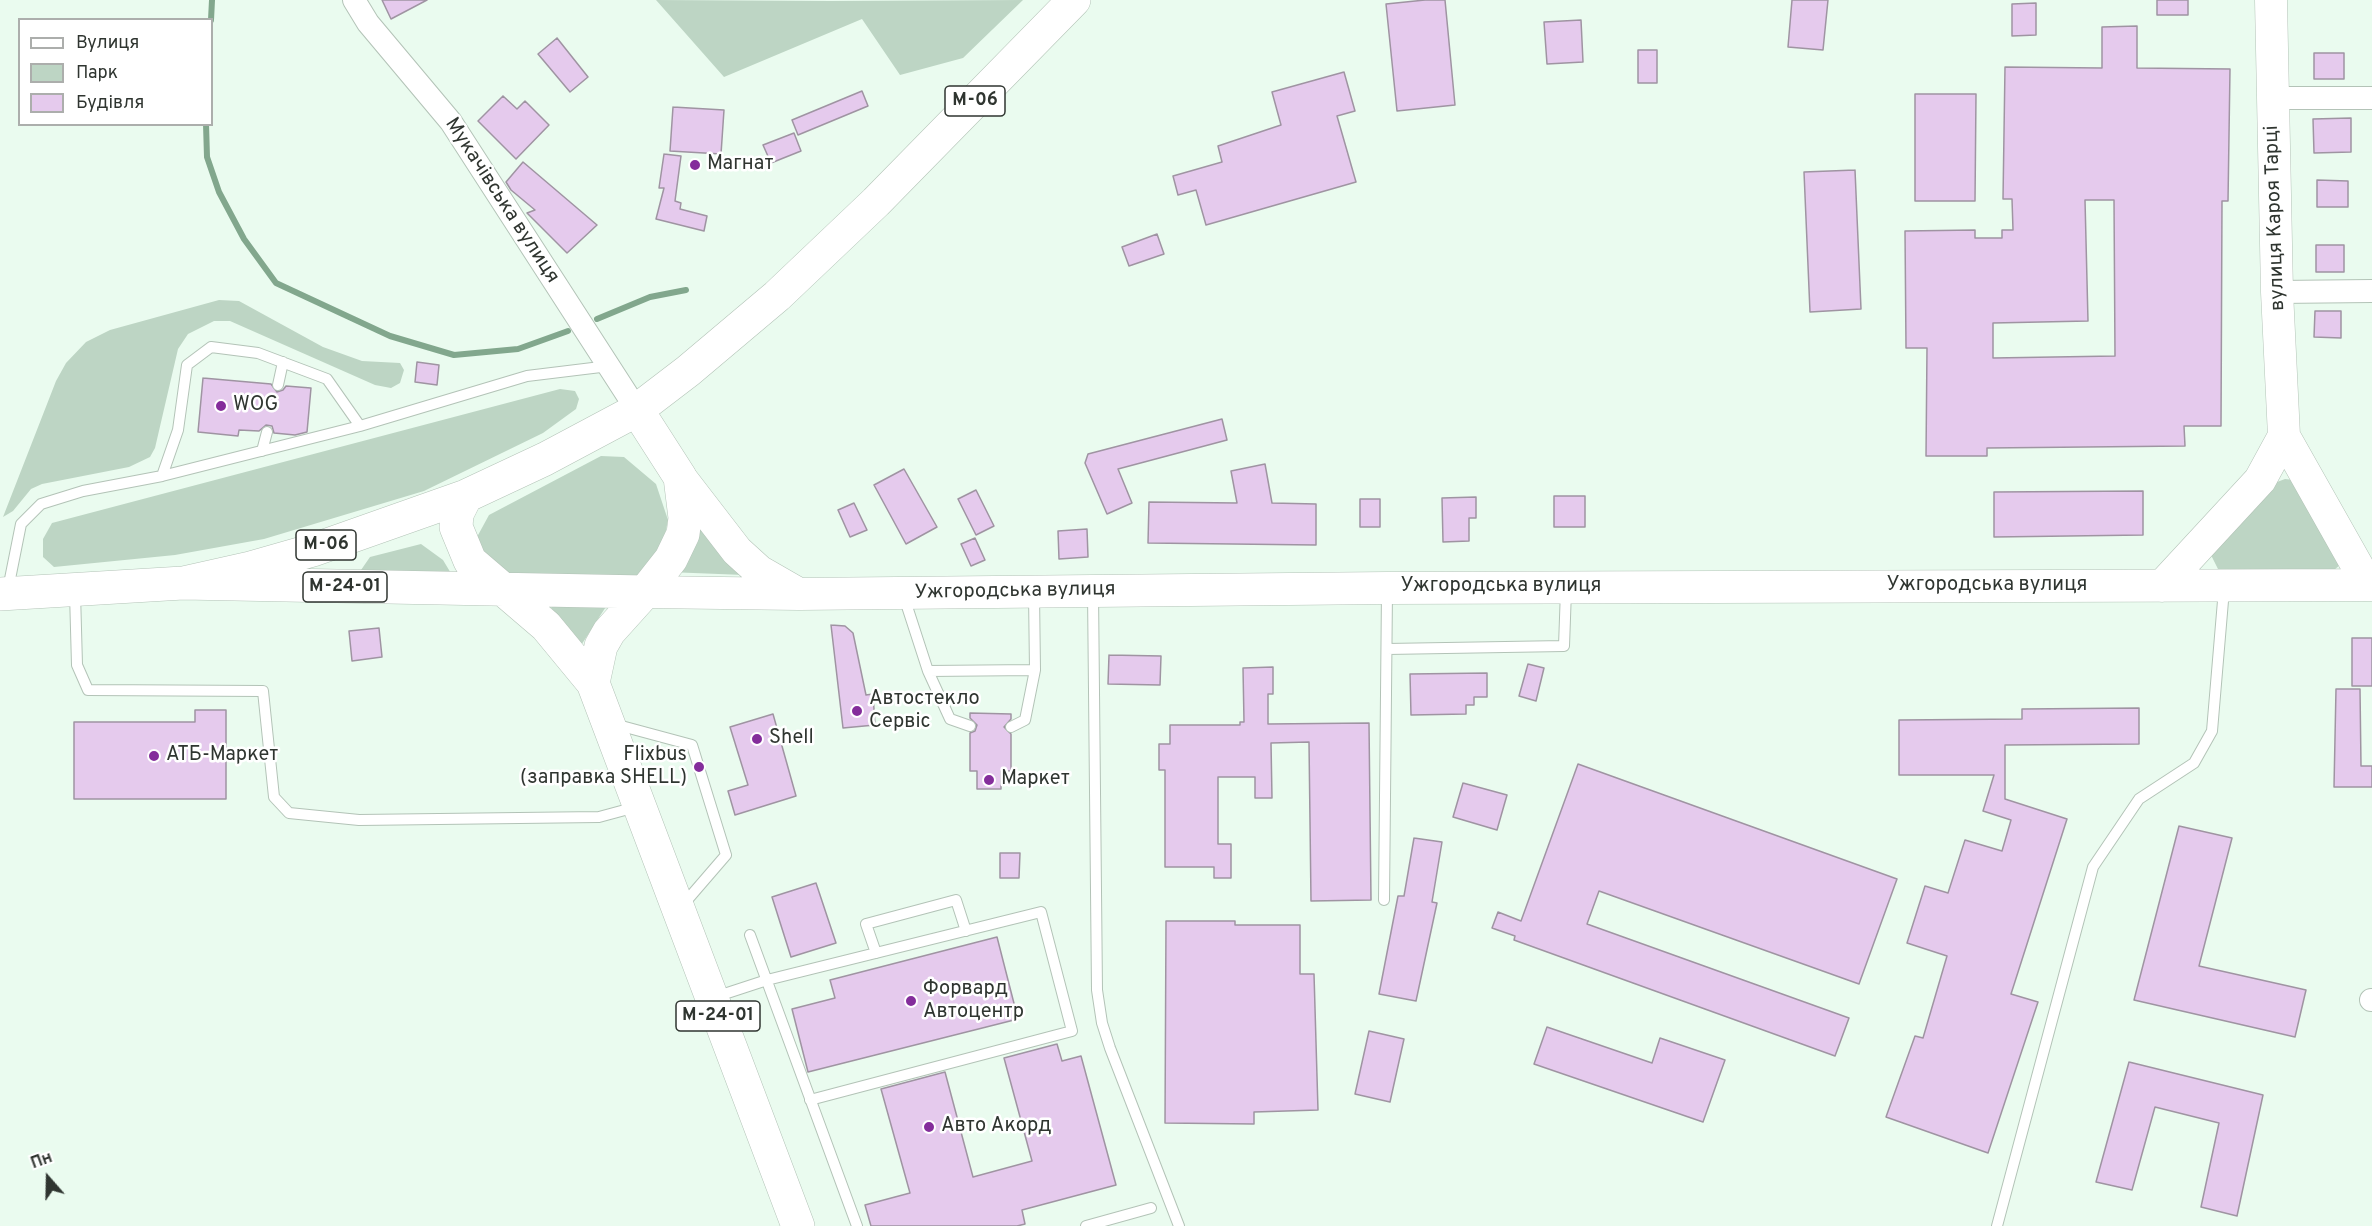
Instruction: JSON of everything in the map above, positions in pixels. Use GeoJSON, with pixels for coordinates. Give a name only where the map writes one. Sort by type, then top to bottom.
{"type":"FeatureCollection","features":[{"type":"Feature","properties":{"kind":"highway","name":"М-06"},"geometry":{"type":"LineString","coordinates":[[3,594],[183,583],[303,553],[466,496],[546,459],[637,410],[688,372],[777,296],[876,202],[1074,0]]}},
{"type":"Feature","properties":{"kind":"highway"},"geometry":{"type":"LineString","coordinates":[[593,683],[600,646],[609,632],[671,559],[683,534],[686,518],[680,477],[637,410]]}},
{"type":"Feature","properties":{"kind":"highway","name":"М-24-01"},"geometry":{"type":"LineString","coordinates":[[466,496],[458,514],[456,527],[459,541],[470,561],[546,626],[593,683],[798,1226]]}},
{"type":"Feature","properties":{"kind":"highway","name":"М-24-01"},"geometry":{"type":"LineString","coordinates":[[183,583],[507,591]]}},
{"type":"Feature","properties":{"kind":"highway"},"geometry":{"type":"LineString","coordinates":[[507,591],[645,592]]}},
{"type":"Feature","properties":{"kind":"main road","name":"вулиця Кароя Тарці"},"geometry":{"type":"LineString","coordinates":[[2271,0],[2277,292],[2284,436],[2370,585]]}},
{"type":"Feature","properties":{"kind":"main road"},"geometry":{"type":"LineString","coordinates":[[2162,586],[2260,480],[2284,436]]}},
{"type":"Feature","properties":{"kind":"main road","name":"Ужгородська вулиця"},"geometry":{"type":"LineString","coordinates":[[680,477],[737,551],[759,571],[799,594],[1387,588],[2370,585]]}},
{"type":"Feature","properties":{"kind":"main road"},"geometry":{"type":"LineString","coordinates":[[645,592],[799,594]]}},
{"type":"Feature","properties":{"kind":"street","name":"Мукачівська вулиця"},"geometry":{"type":"LineString","coordinates":[[354,0],[368,23],[451,122],[637,410]]}},
{"type":"Feature","properties":{"kind":"street"},"geometry":{"type":"LineString","coordinates":[[2272,98],[2372,98]]}},
{"type":"Feature","properties":{"kind":"street"},"geometry":{"type":"LineString","coordinates":[[2277,292],[2372,291]]}},
{"type":"Feature","properties":{"kind":"lane"},"geometry":{"type":"LineString","coordinates":[[162,476],[178,430],[187,365],[211,347],[258,353],[327,379],[360,426]]}},
{"type":"Feature","properties":{"kind":"lane"},"geometry":{"type":"LineString","coordinates":[[278,385],[283,362]]}},
{"type":"Feature","properties":{"kind":"lane"},"geometry":{"type":"LineString","coordinates":[[3,594],[21,524],[41,504],[83,491],[162,476],[360,426],[526,376],[609,366]]}},
{"type":"Feature","properties":{"kind":"lane"},"geometry":{"type":"LineString","coordinates":[[262,451],[267,432]]}},
{"type":"Feature","properties":{"kind":"lane"},"geometry":{"type":"LineString","coordinates":[[1997,1226],[2093,867],[2139,799],[2194,763],[2212,731],[2224,586]]}},
{"type":"Feature","properties":{"kind":"lane"},"geometry":{"type":"LineString","coordinates":[[1387,649],[1564,646],[1566,587]]}},
{"type":"Feature","properties":{"kind":"lane"},"geometry":{"type":"LineString","coordinates":[[1384,900],[1387,588]]}},
{"type":"Feature","properties":{"kind":"lane"},"geometry":{"type":"LineString","coordinates":[[75,590],[77,665],[88,690],[263,691],[274,797],[289,813],[358,820],[599,817],[639,806]]}},
{"type":"Feature","properties":{"kind":"lane"},"geometry":{"type":"LineString","coordinates":[[1093,592],[1099,1001],[1110,1048],[1179,1226]]}},
{"type":"Feature","properties":{"kind":"lane"},"geometry":{"type":"LineString","coordinates":[[1011,727],[1025,720],[1035,670],[1034,593]]}},
{"type":"Feature","properties":{"kind":"lane"},"geometry":{"type":"LineString","coordinates":[[903,594],[928,671],[950,719],[970,726]]}},
{"type":"Feature","properties":{"kind":"lane"},"geometry":{"type":"LineString","coordinates":[[928,671],[1035,670]]}},
{"type":"Feature","properties":{"kind":"lane"},"geometry":{"type":"LineString","coordinates":[[607,722],[692,745],[726,855],[678,910]]}},
{"type":"Feature","properties":{"kind":"lane"},"geometry":{"type":"LineString","coordinates":[[876,953],[866,924],[956,900],[966,931]]}},
{"type":"Feature","properties":{"kind":"lane"},"geometry":{"type":"LineString","coordinates":[[711,998],[767,980],[1041,912],[1072,1031],[810,1100]]}},
{"type":"Feature","properties":{"kind":"lane"},"geometry":{"type":"LineString","coordinates":[[750,935],[857,1226]]}},
{"type":"Feature","properties":{"kind":"lane"},"geometry":{"type":"LineString","coordinates":[[1086,1226],[1150,1208]]}},
{"type":"Feature","properties":{"kind":"green space"},"geometry":{"type":"Polygon","coordinates":[[[656,0],[1023,0],[963,58],[900,75],[862,19],[724,77],[656,0]]]}},
{"type":"Feature","properties":{"kind":"green space"},"geometry":{"type":"Polygon","coordinates":[[[219,300],[239,301],[323,347],[362,361],[400,363],[404,370],[400,383],[391,388],[375,385],[230,321],[214,321],[188,334],[178,349],[155,448],[150,457],[129,467],[42,484],[31,489],[13,511],[3,517],[56,381],[66,363],[86,342],[110,330],[219,300]]]}},
{"type":"Feature","properties":{"kind":"green space"},"geometry":{"type":"Polygon","coordinates":[[[560,389],[575,391],[579,399],[576,409],[543,433],[424,491],[264,539],[175,555],[54,567],[43,557],[43,539],[52,523],[560,389]]]}},
{"type":"Feature","properties":{"kind":"green space"},"geometry":{"type":"Polygon","coordinates":[[[601,456],[624,457],[656,484],[668,520],[662,551],[638,578],[513,580],[490,571],[477,537],[489,515],[601,456]]]}},
{"type":"Feature","properties":{"kind":"green space"},"geometry":{"type":"Polygon","coordinates":[[[2285,479],[2294,480],[2340,565],[2334,570],[2223,571],[2218,569],[2211,555],[2214,545],[2277,482],[2285,479]]]}},
{"type":"Feature","properties":{"kind":"green space"},"geometry":{"type":"Polygon","coordinates":[[[695,514],[744,575],[668,572],[695,514]]]}},
{"type":"Feature","properties":{"kind":"green space"},"geometry":{"type":"Polygon","coordinates":[[[421,544],[443,560],[455,580],[363,580],[361,570],[370,557],[421,544]]]}},
{"type":"Feature","properties":{"kind":"green space"},"geometry":{"type":"Polygon","coordinates":[[[609,602],[578,650],[549,604],[609,602]]]}},
{"type":"Feature","properties":{"kind":"building"},"geometry":{"type":"Polygon","coordinates":[[[382,0],[427,0],[391,19],[382,0]]]}},
{"type":"Feature","properties":{"kind":"building"},"geometry":{"type":"Polygon","coordinates":[[[1445,0],[1455,105],[1397,111],[1386,4],[1445,0]]]}},
{"type":"Feature","properties":{"kind":"building"},"geometry":{"type":"Polygon","coordinates":[[[1792,0],[1828,0],[1823,50],[1788,47],[1792,0]]]}},
{"type":"Feature","properties":{"kind":"building"},"geometry":{"type":"Polygon","coordinates":[[[2157,0],[2188,0],[2188,15],[2157,15],[2157,0]]]}},
{"type":"Feature","properties":{"kind":"building"},"geometry":{"type":"Polygon","coordinates":[[[2036,3],[2036,35],[2012,36],[2012,4],[2036,3]]]}},
{"type":"Feature","properties":{"kind":"building"},"geometry":{"type":"Polygon","coordinates":[[[1581,20],[1583,62],[1547,64],[1544,22],[1581,20]]]}},
{"type":"Feature","properties":{"kind":"building"},"geometry":{"type":"Polygon","coordinates":[[[2137,26],[2137,68],[2230,69],[2228,201],[2222,201],[2221,426],[2184,426],[2185,446],[1987,448],[1987,456],[1926,456],[1927,348],[1906,348],[1905,231],[1975,230],[1975,238],[2002,238],[2002,230],[2013,230],[2012,199],[2003,199],[2005,67],[2102,68],[2102,27],[2137,26]],[[2085,200],[2088,321],[1993,323],[1993,358],[2115,356],[2114,200],[2085,200]]]}},
{"type":"Feature","properties":{"kind":"building"},"geometry":{"type":"Polygon","coordinates":[[[557,38],[588,77],[570,92],[538,54],[557,38]]]}},
{"type":"Feature","properties":{"kind":"building"},"geometry":{"type":"Polygon","coordinates":[[[1638,50],[1657,50],[1657,83],[1638,83],[1638,50]]]}},
{"type":"Feature","properties":{"kind":"building"},"geometry":{"type":"Polygon","coordinates":[[[2314,53],[2344,53],[2344,79],[2314,79],[2314,53]]]}},
{"type":"Feature","properties":{"kind":"building"},"geometry":{"type":"Polygon","coordinates":[[[1344,72],[1355,111],[1337,116],[1356,182],[1206,225],[1196,190],[1178,195],[1173,176],[1222,162],[1218,146],[1281,125],[1272,92],[1344,72]]]}},
{"type":"Feature","properties":{"kind":"building"},"geometry":{"type":"Polygon","coordinates":[[[862,91],[868,106],[798,135],[792,120],[862,91]]]}},
{"type":"Feature","properties":{"kind":"building"},"geometry":{"type":"Polygon","coordinates":[[[1915,94],[1976,94],[1975,201],[1915,201],[1915,94]]]}},
{"type":"Feature","properties":{"kind":"building"},"geometry":{"type":"Polygon","coordinates":[[[503,96],[517,109],[525,101],[549,125],[516,159],[478,121],[503,96]]]}},
{"type":"Feature","properties":{"kind":"building"},"geometry":{"type":"Polygon","coordinates":[[[673,107],[724,110],[721,154],[670,151],[673,107]]]}},
{"type":"Feature","properties":{"kind":"building"},"geometry":{"type":"Polygon","coordinates":[[[2351,118],[2351,152],[2314,153],[2313,119],[2351,118]]]}},
{"type":"Feature","properties":{"kind":"building"},"geometry":{"type":"Polygon","coordinates":[[[794,133],[801,151],[771,163],[763,145],[794,133]]]}},
{"type":"Feature","properties":{"kind":"building"},"geometry":{"type":"Polygon","coordinates":[[[664,154],[681,156],[675,201],[681,203],[680,209],[707,216],[704,231],[656,219],[664,188],[659,188],[664,154]]]}},
{"type":"Feature","properties":{"kind":"building"},"geometry":{"type":"Polygon","coordinates":[[[523,162],[597,225],[567,253],[527,213],[535,210],[511,190],[506,182],[523,162]]]}},
{"type":"Feature","properties":{"kind":"building"},"geometry":{"type":"Polygon","coordinates":[[[1855,170],[1861,309],[1810,312],[1804,172],[1855,170]]]}},
{"type":"Feature","properties":{"kind":"building"},"geometry":{"type":"Polygon","coordinates":[[[2317,180],[2348,181],[2348,207],[2317,207],[2317,180]]]}},
{"type":"Feature","properties":{"kind":"building"},"geometry":{"type":"Polygon","coordinates":[[[1157,234],[1164,254],[1129,266],[1122,247],[1157,234]]]}},
{"type":"Feature","properties":{"kind":"building"},"geometry":{"type":"Polygon","coordinates":[[[2316,245],[2344,245],[2344,272],[2316,272],[2316,245]]]}},
{"type":"Feature","properties":{"kind":"building"},"geometry":{"type":"Polygon","coordinates":[[[2315,311],[2341,311],[2341,338],[2314,337],[2315,311]]]}},
{"type":"Feature","properties":{"kind":"building"},"geometry":{"type":"Polygon","coordinates":[[[417,362],[439,365],[437,385],[415,382],[417,362]]]}},
{"type":"Feature","properties":{"kind":"building"},"geometry":{"type":"Polygon","coordinates":[[[203,378],[271,384],[277,392],[286,386],[311,388],[307,432],[295,435],[274,433],[272,426],[266,425],[259,431],[239,430],[238,436],[198,432],[203,378]]]}},
{"type":"Feature","properties":{"kind":"building"},"geometry":{"type":"Polygon","coordinates":[[[1222,419],[1227,440],[1118,469],[1132,503],[1107,514],[1085,463],[1088,454],[1222,419]]]}},
{"type":"Feature","properties":{"kind":"building"},"geometry":{"type":"Polygon","coordinates":[[[1265,464],[1272,503],[1316,504],[1316,545],[1148,543],[1149,502],[1237,503],[1231,471],[1265,464]]]}},
{"type":"Feature","properties":{"kind":"building"},"geometry":{"type":"Polygon","coordinates":[[[904,469],[937,527],[906,544],[874,485],[904,469]]]}},
{"type":"Feature","properties":{"kind":"building"},"geometry":{"type":"Polygon","coordinates":[[[976,490],[994,526],[976,535],[958,499],[976,490]]]}},
{"type":"Feature","properties":{"kind":"building"},"geometry":{"type":"Polygon","coordinates":[[[2143,491],[2143,535],[1994,537],[1994,492],[2143,491]]]}},
{"type":"Feature","properties":{"kind":"building"},"geometry":{"type":"Polygon","coordinates":[[[1554,496],[1585,496],[1585,527],[1554,527],[1554,496]]]}},
{"type":"Feature","properties":{"kind":"building"},"geometry":{"type":"Polygon","coordinates":[[[1476,497],[1476,518],[1469,518],[1469,541],[1443,542],[1442,498],[1476,497]]]}},
{"type":"Feature","properties":{"kind":"building"},"geometry":{"type":"Polygon","coordinates":[[[1360,499],[1380,499],[1380,527],[1360,527],[1360,499]]]}},
{"type":"Feature","properties":{"kind":"building"},"geometry":{"type":"Polygon","coordinates":[[[854,503],[867,530],[850,537],[838,510],[854,503]]]}},
{"type":"Feature","properties":{"kind":"building"},"geometry":{"type":"Polygon","coordinates":[[[1087,529],[1088,557],[1059,559],[1058,531],[1087,529]]]}},
{"type":"Feature","properties":{"kind":"building"},"geometry":{"type":"Polygon","coordinates":[[[975,538],[985,560],[971,566],[961,544],[975,538]]]}},
{"type":"Feature","properties":{"kind":"building"},"geometry":{"type":"Polygon","coordinates":[[[831,625],[845,626],[853,633],[866,695],[873,694],[875,725],[843,728],[831,625]]]}},
{"type":"Feature","properties":{"kind":"building"},"geometry":{"type":"Polygon","coordinates":[[[379,628],[382,657],[352,661],[349,631],[379,628]]]}},
{"type":"Feature","properties":{"kind":"building"},"geometry":{"type":"Polygon","coordinates":[[[2352,638],[2372,638],[2372,686],[2352,686],[2352,638]]]}},
{"type":"Feature","properties":{"kind":"building"},"geometry":{"type":"Polygon","coordinates":[[[1109,655],[1161,656],[1160,685],[1108,684],[1109,655]]]}},
{"type":"Feature","properties":{"kind":"building"},"geometry":{"type":"Polygon","coordinates":[[[1528,664],[1544,668],[1536,701],[1519,696],[1528,664]]]}},
{"type":"Feature","properties":{"kind":"building"},"geometry":{"type":"Polygon","coordinates":[[[1273,667],[1273,694],[1268,694],[1268,724],[1369,723],[1371,900],[1311,901],[1309,742],[1271,743],[1272,798],[1255,798],[1255,777],[1218,777],[1218,844],[1231,844],[1231,878],[1214,878],[1214,867],[1165,867],[1165,770],[1159,770],[1159,744],[1170,744],[1170,725],[1240,725],[1240,722],[1244,722],[1243,668],[1273,667]]]}},
{"type":"Feature","properties":{"kind":"building"},"geometry":{"type":"Polygon","coordinates":[[[1487,673],[1487,697],[1474,697],[1474,705],[1466,705],[1466,714],[1411,715],[1410,674],[1487,673]]]}},
{"type":"Feature","properties":{"kind":"building"},"geometry":{"type":"Polygon","coordinates":[[[2336,689],[2360,689],[2361,766],[2372,766],[2372,787],[2334,787],[2336,689]]]}},
{"type":"Feature","properties":{"kind":"building"},"geometry":{"type":"Polygon","coordinates":[[[2139,708],[2139,744],[2005,745],[2005,799],[2067,819],[2011,994],[2038,1002],[1988,1153],[1886,1117],[1915,1036],[1923,1038],[1947,956],[1907,943],[1925,886],[1948,893],[1965,840],[2002,851],[2011,820],[1983,811],[1994,775],[1899,775],[1899,720],[2022,719],[2022,709],[2139,708]]]}},
{"type":"Feature","properties":{"kind":"building"},"geometry":{"type":"Polygon","coordinates":[[[195,710],[226,710],[226,799],[74,799],[74,722],[195,722],[195,710]]]}},
{"type":"Feature","properties":{"kind":"building"},"geometry":{"type":"Polygon","coordinates":[[[970,713],[1011,714],[1011,719],[1004,727],[1011,734],[1011,771],[1001,771],[1001,789],[977,789],[977,771],[970,771],[970,733],[975,731],[977,725],[970,718],[970,713]]]}},
{"type":"Feature","properties":{"kind":"building"},"geometry":{"type":"Polygon","coordinates":[[[773,714],[796,796],[735,815],[728,791],[748,785],[730,727],[773,714]]]}},
{"type":"Feature","properties":{"kind":"building"},"geometry":{"type":"Polygon","coordinates":[[[1578,764],[1897,879],[1859,984],[1599,891],[1587,924],[1849,1018],[1835,1056],[1514,940],[1515,936],[1492,928],[1498,912],[1521,921],[1578,764]]]}},
{"type":"Feature","properties":{"kind":"building"},"geometry":{"type":"Polygon","coordinates":[[[1463,783],[1507,795],[1497,830],[1453,817],[1463,783]]]}},
{"type":"Feature","properties":{"kind":"building"},"geometry":{"type":"Polygon","coordinates":[[[2179,826],[2232,838],[2199,966],[2306,990],[2295,1037],[2134,1000],[2179,826]]]}},
{"type":"Feature","properties":{"kind":"building"},"geometry":{"type":"Polygon","coordinates":[[[1414,838],[1442,842],[1432,902],[1437,903],[1416,1001],[1379,994],[1398,896],[1404,896],[1414,838]]]}},
{"type":"Feature","properties":{"kind":"building"},"geometry":{"type":"Polygon","coordinates":[[[1000,853],[1020,853],[1019,878],[1000,878],[1000,853]]]}},
{"type":"Feature","properties":{"kind":"building"},"geometry":{"type":"Polygon","coordinates":[[[816,883],[836,943],[791,957],[772,897],[816,883]]]}},
{"type":"Feature","properties":{"kind":"building"},"geometry":{"type":"Polygon","coordinates":[[[1166,921],[1235,921],[1235,925],[1300,925],[1300,974],[1314,974],[1318,1110],[1254,1112],[1254,1124],[1165,1123],[1166,921]]]}},
{"type":"Feature","properties":{"kind":"building"},"geometry":{"type":"Polygon","coordinates":[[[997,937],[1018,1019],[808,1072],[792,1009],[835,998],[830,980],[997,937]]]}},
{"type":"Feature","properties":{"kind":"building"},"geometry":{"type":"Polygon","coordinates":[[[1547,1027],[1652,1063],[1660,1038],[1725,1060],[1703,1122],[1534,1064],[1547,1027]]]}},
{"type":"Feature","properties":{"kind":"building"},"geometry":{"type":"Polygon","coordinates":[[[1369,1031],[1404,1039],[1390,1102],[1355,1094],[1369,1031]]]}},
{"type":"Feature","properties":{"kind":"building"},"geometry":{"type":"Polygon","coordinates":[[[1057,1044],[1062,1061],[1081,1056],[1116,1185],[1022,1210],[1025,1224],[1017,1226],[871,1226],[865,1205],[910,1193],[881,1089],[945,1072],[973,1177],[1032,1161],[1004,1058],[1057,1044]]]}},
{"type":"Feature","properties":{"kind":"building"},"geometry":{"type":"Polygon","coordinates":[[[2129,1062],[2263,1095],[2237,1216],[2201,1207],[2219,1123],[2155,1107],[2132,1190],[2096,1182],[2129,1062]]]}},
{"type":"Feature","properties":{"kind":"waterway"},"geometry":{"type":"LineString","coordinates":[[211,18],[212,0]]}},
{"type":"Feature","properties":{"kind":"waterway"},"geometry":{"type":"LineString","coordinates":[[206,126],[207,157],[219,192],[244,239],[276,283],[390,336],[454,355],[518,349],[568,331]]}},
{"type":"Feature","properties":{"kind":"waterway"},"geometry":{"type":"LineString","coordinates":[[597,319],[650,297],[686,290]]}},
{"type":"Feature","properties":{"kind":"place","name":"Магнат"},"geometry":{"type":"Point","coordinates":[695,165]}},
{"type":"Feature","properties":{"kind":"place","name":"WOG"},"geometry":{"type":"Point","coordinates":[221,406]}},
{"type":"Feature","properties":{"kind":"place","name":"Автостекло Сервіс"},"geometry":{"type":"Point","coordinates":[857,711]}},
{"type":"Feature","properties":{"kind":"place","name":"Shell"},"geometry":{"type":"Point","coordinates":[757,739]}},
{"type":"Feature","properties":{"kind":"place","name":"АТБ-Маркет"},"geometry":{"type":"Point","coordinates":[154,756]}},
{"type":"Feature","properties":{"kind":"place","name":"Flixbus (заправка SHELL)"},"geometry":{"type":"Point","coordinates":[699,767]}},
{"type":"Feature","properties":{"kind":"place","name":"Маркет"},"geometry":{"type":"Point","coordinates":[989,780]}},
{"type":"Feature","properties":{"kind":"place","name":"Форвард Автоцентр"},"geometry":{"type":"Point","coordinates":[911,1001]}},
{"type":"Feature","properties":{"kind":"place","name":"Авто Акорд"},"geometry":{"type":"Point","coordinates":[929,1127]}}]}
